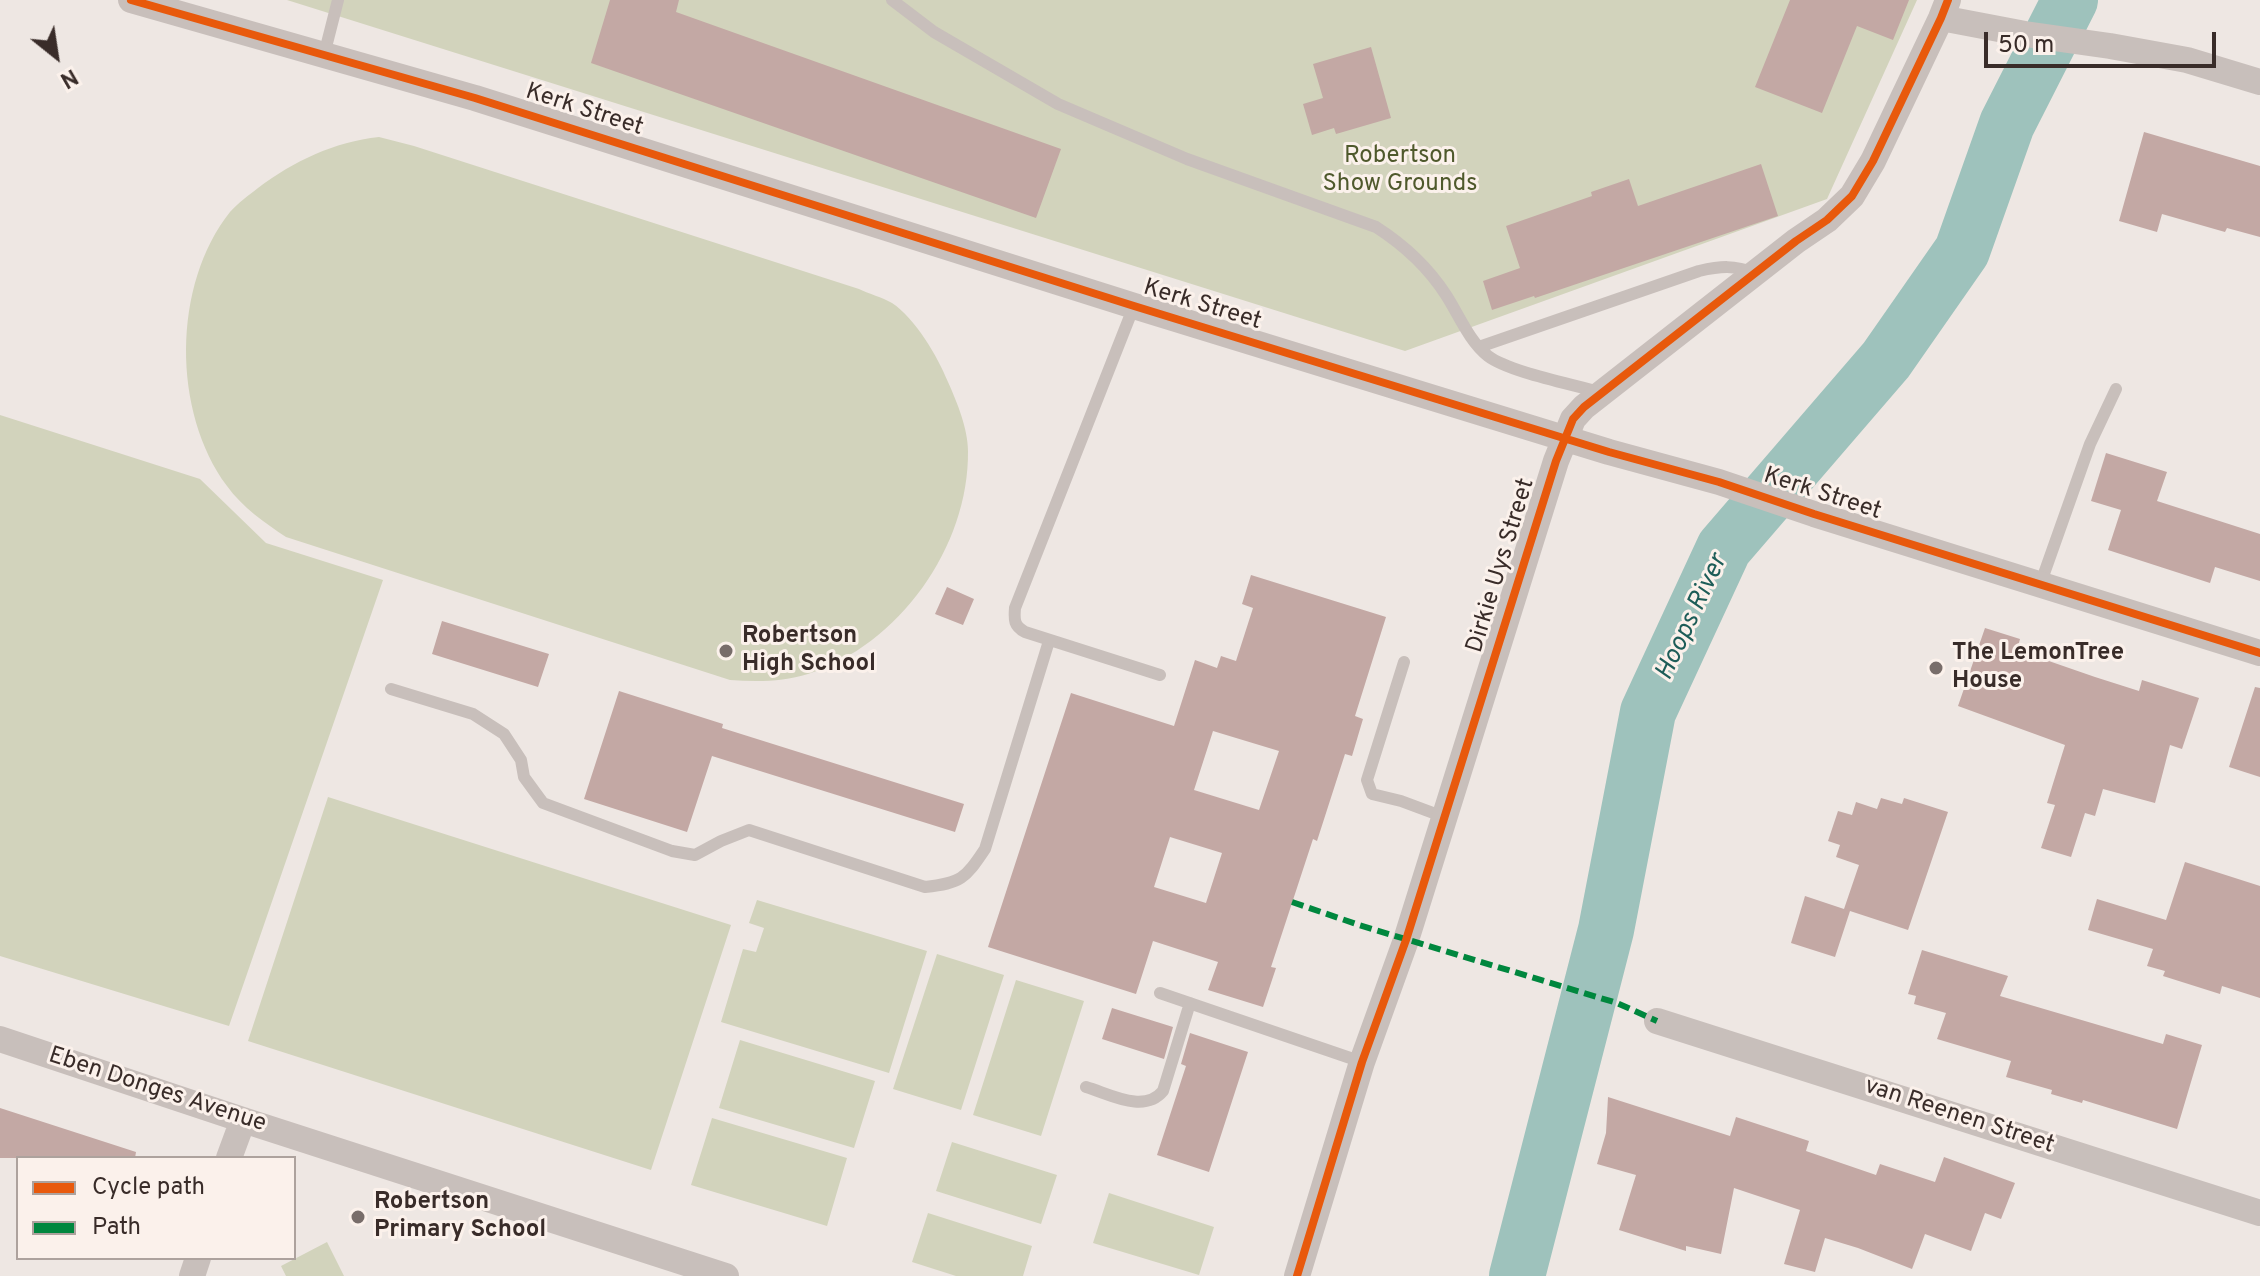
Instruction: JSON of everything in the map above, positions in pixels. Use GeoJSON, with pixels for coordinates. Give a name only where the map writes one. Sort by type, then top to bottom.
{"type":"FeatureCollection","features":[{"type":"Feature","properties":{"kind":"street","name":"Kerk Street"},"geometry":{"type":"LineString","coordinates":[[131,0],[475,98],[1134,306],[1719,482],[2260,653]]}},
{"type":"Feature","properties":{"kind":"street"},"geometry":{"type":"LineString","coordinates":[[1944,9],[2025,34],[2187,60],[2260,82]]}},
{"type":"Feature","properties":{"kind":"street","name":"Dirkie Uys Street"},"geometry":{"type":"LineString","coordinates":[[1297,1276],[1362,1062],[1406,940],[1556,461],[1573,419],[1584,407],[1755,273],[1827,220],[1852,196],[1873,161],[1944,9]]}},
{"type":"Feature","properties":{"kind":"street","name":"van Reenen Street"},"geometry":{"type":"LineString","coordinates":[[1657,1021],[2260,1213]]}},
{"type":"Feature","properties":{"kind":"street","name":"Eben Donges Avenue"},"geometry":{"type":"LineString","coordinates":[[0,1039],[726,1276]]}},
{"type":"Feature","properties":{"kind":"street"},"geometry":{"type":"LineString","coordinates":[[230,1156],[243,1120]]}},
{"type":"Feature","properties":{"kind":"lane"},"geometry":{"type":"LineString","coordinates":[[324,55],[338,0]]}},
{"type":"Feature","properties":{"kind":"lane"},"geometry":{"type":"LineString","coordinates":[[892,0],[934,32],[1058,104],[1187,159],[1376,227],[1430,270],[1479,347],[1497,361],[1602,393]]}},
{"type":"Feature","properties":{"kind":"lane"},"geometry":{"type":"LineString","coordinates":[[1479,347],[1699,271],[1722,266],[1755,273]]}},
{"type":"Feature","properties":{"kind":"lane"},"geometry":{"type":"LineString","coordinates":[[1134,306],[1015,608],[1014,621],[1017,628],[1049,641],[1160,675]]}},
{"type":"Feature","properties":{"kind":"lane"},"geometry":{"type":"LineString","coordinates":[[2040,585],[2090,444],[2116,389]]}},
{"type":"Feature","properties":{"kind":"lane"},"geometry":{"type":"LineString","coordinates":[[391,689],[473,714],[504,734],[521,760],[524,777],[543,803],[658,846],[695,855],[749,830],[925,887],[949,884],[970,872],[985,849],[1049,641]]}},
{"type":"Feature","properties":{"kind":"lane"},"geometry":{"type":"LineString","coordinates":[[1404,662],[1367,780],[1368,788],[1372,794],[1444,817]]}},
{"type":"Feature","properties":{"kind":"lane"},"geometry":{"type":"LineString","coordinates":[[1160,993],[1362,1062]]}},
{"type":"Feature","properties":{"kind":"lane"},"geometry":{"type":"LineString","coordinates":[[1086,1087],[1140,1103],[1158,1097],[1163,1091],[1190,1003]]}},
{"type":"Feature","properties":{"kind":"green space","name":"Robertson Show Grounds"},"geometry":{"type":"Polygon","coordinates":[[[287,0],[1917,0],[1827,199],[1405,351],[287,0]]]}},
{"type":"Feature","properties":{"kind":"green space"},"geometry":{"type":"Polygon","coordinates":[[[379,137],[859,289],[901,310],[925,339],[944,372],[961,416],[968,451],[965,487],[956,522],[942,556],[899,616],[872,640],[841,660],[808,674],[769,681],[730,680],[286,537],[247,508],[227,486],[209,456],[196,422],[188,386],[186,349],[189,311],[197,275],[211,242],[230,212],[258,188],[315,154],[346,143],[379,137]]]}},
{"type":"Feature","properties":{"kind":"green space"},"geometry":{"type":"Polygon","coordinates":[[[0,415],[200,479],[266,543],[383,580],[229,1026],[0,956],[0,415]]]}},
{"type":"Feature","properties":{"kind":"green space"},"geometry":{"type":"Polygon","coordinates":[[[328,797],[731,925],[651,1170],[248,1041],[328,797]]]}},
{"type":"Feature","properties":{"kind":"green space"},"geometry":{"type":"Polygon","coordinates":[[[757,900],[927,951],[889,1073],[721,1022],[743,949],[756,952],[764,928],[749,923],[757,900]]]}},
{"type":"Feature","properties":{"kind":"green space"},"geometry":{"type":"Polygon","coordinates":[[[937,954],[1004,975],[961,1110],[893,1089],[937,954]]]}},
{"type":"Feature","properties":{"kind":"green space"},"geometry":{"type":"Polygon","coordinates":[[[1016,980],[1084,1001],[1041,1136],[973,1115],[1016,980]]]}},
{"type":"Feature","properties":{"kind":"green space"},"geometry":{"type":"Polygon","coordinates":[[[740,1040],[875,1081],[854,1148],[719,1108],[740,1040]]]}},
{"type":"Feature","properties":{"kind":"green space"},"geometry":{"type":"Polygon","coordinates":[[[712,1118],[847,1158],[827,1226],[691,1185],[712,1118]]]}},
{"type":"Feature","properties":{"kind":"green space"},"geometry":{"type":"Polygon","coordinates":[[[952,1142],[1057,1175],[1041,1224],[936,1191],[952,1142]]]}},
{"type":"Feature","properties":{"kind":"green space"},"geometry":{"type":"Polygon","coordinates":[[[1109,1193],[1214,1227],[1199,1275],[1093,1243],[1109,1193]]]}},
{"type":"Feature","properties":{"kind":"green space"},"geometry":{"type":"Polygon","coordinates":[[[928,1213],[1032,1246],[1023,1276],[956,1276],[912,1262],[928,1213]]]}},
{"type":"Feature","properties":{"kind":"green space"},"geometry":{"type":"Polygon","coordinates":[[[327,1242],[344,1276],[286,1276],[281,1266],[327,1242]]]}},
{"type":"Feature","properties":{"kind":"building"},"geometry":{"type":"Polygon","coordinates":[[[610,0],[679,0],[676,12],[1061,149],[1036,218],[591,63],[610,0]]]}},
{"type":"Feature","properties":{"kind":"building"},"geometry":{"type":"Polygon","coordinates":[[[1790,0],[1909,0],[1893,40],[1857,26],[1822,113],[1755,87],[1790,0]]]}},
{"type":"Feature","properties":{"kind":"building"},"geometry":{"type":"Polygon","coordinates":[[[1371,47],[1391,118],[1336,134],[1334,128],[1312,135],[1303,104],[1323,98],[1313,64],[1371,47]]]}},
{"type":"Feature","properties":{"kind":"building"},"geometry":{"type":"Polygon","coordinates":[[[2144,132],[2260,166],[2260,237],[2227,228],[2225,232],[2162,214],[2157,232],[2119,221],[2144,132]]]}},
{"type":"Feature","properties":{"kind":"building"},"geometry":{"type":"Polygon","coordinates":[[[1761,164],[1778,216],[1492,310],[1483,281],[1520,268],[1506,226],[1592,196],[1591,192],[1629,179],[1638,206],[1761,164]]]}},
{"type":"Feature","properties":{"kind":"building"},"geometry":{"type":"Polygon","coordinates":[[[2106,453],[2167,472],[2157,501],[2260,534],[2260,581],[2215,567],[2210,583],[2108,550],[2121,510],[2091,501],[2106,453]]]}},
{"type":"Feature","properties":{"kind":"building"},"geometry":{"type":"Polygon","coordinates":[[[1251,575],[1386,617],[1355,716],[1363,719],[1352,756],[1345,754],[1317,841],[1313,839],[1271,967],[1276,968],[1263,1007],[1208,990],[1218,962],[1153,941],[1136,994],[988,947],[1071,693],[1174,726],[1195,660],[1217,668],[1221,656],[1236,661],[1253,608],[1242,604],[1251,575]],[[1213,731],[1194,790],[1259,810],[1279,751],[1213,731]],[[1170,837],[1154,887],[1206,903],[1222,853],[1170,837]]]}},
{"type":"Feature","properties":{"kind":"building"},"geometry":{"type":"Polygon","coordinates":[[[947,587],[974,599],[963,625],[935,614],[947,587]]]}},
{"type":"Feature","properties":{"kind":"building"},"geometry":{"type":"Polygon","coordinates":[[[442,621],[549,654],[538,687],[432,654],[442,621]]]}},
{"type":"Feature","properties":{"kind":"building"},"geometry":{"type":"Polygon","coordinates":[[[1985,628],[2020,639],[2017,650],[2095,677],[2139,691],[2142,680],[2199,698],[2182,749],[2170,745],[2155,803],[2103,789],[2095,816],[2085,813],[2071,857],[2041,848],[2055,805],[2047,803],[2065,745],[1958,706],[1985,628]]]}},
{"type":"Feature","properties":{"kind":"building"},"geometry":{"type":"Polygon","coordinates":[[[2255,687],[2260,688],[2260,777],[2229,767],[2255,687]]]}},
{"type":"Feature","properties":{"kind":"building"},"geometry":{"type":"Polygon","coordinates":[[[619,691],[723,724],[722,728],[964,804],[955,832],[712,756],[687,832],[584,799],[619,691]]]}},
{"type":"Feature","properties":{"kind":"building"},"geometry":{"type":"Polygon","coordinates":[[[1881,798],[1902,804],[1904,798],[1948,812],[1908,930],[1850,911],[1835,957],[1791,943],[1805,896],[1844,909],[1859,865],[1836,857],[1840,845],[1828,841],[1838,811],[1852,815],[1856,802],[1877,809],[1881,798]]]}},
{"type":"Feature","properties":{"kind":"building"},"geometry":{"type":"Polygon","coordinates":[[[2185,862],[2260,886],[2260,998],[2222,986],[2220,994],[2163,976],[2165,971],[2147,966],[2153,949],[2088,930],[2097,899],[2166,920],[2185,862]]]}},
{"type":"Feature","properties":{"kind":"building"},"geometry":{"type":"Polygon","coordinates":[[[1922,950],[2008,976],[2000,996],[2163,1044],[2166,1034],[2202,1045],[2177,1129],[2083,1100],[2082,1103],[2051,1094],[2052,1090],[2006,1077],[2011,1061],[1937,1039],[1946,1013],[1914,1004],[1916,996],[1908,994],[1922,950]]]}},
{"type":"Feature","properties":{"kind":"building"},"geometry":{"type":"Polygon","coordinates":[[[1112,1008],[1173,1027],[1164,1059],[1102,1039],[1112,1008]]]}},
{"type":"Feature","properties":{"kind":"building"},"geometry":{"type":"Polygon","coordinates":[[[1190,1033],[1248,1052],[1209,1172],[1157,1155],[1186,1066],[1181,1064],[1190,1033]]]}},
{"type":"Feature","properties":{"kind":"building"},"geometry":{"type":"Polygon","coordinates":[[[1608,1097],[1730,1136],[1736,1117],[1809,1141],[1806,1151],[1876,1175],[1880,1164],[1935,1182],[1944,1157],[2015,1183],[2001,1219],[1985,1213],[1971,1251],[1925,1234],[1912,1269],[1825,1238],[1815,1272],[1784,1264],[1800,1210],[1734,1188],[1721,1254],[1686,1246],[1686,1251],[1619,1230],[1636,1175],[1597,1164],[1606,1133],[1608,1097]]]}},
{"type":"Feature","properties":{"kind":"building"},"geometry":{"type":"Polygon","coordinates":[[[0,1108],[136,1152],[135,1156],[0,1158],[0,1108]]]}},
{"type":"Feature","properties":{"kind":"waterway","name":"Hoops River"},"geometry":{"type":"LineString","coordinates":[[1517,1276],[1606,930],[1648,712],[1724,548],[1886,360],[1962,251],[2007,124],[2070,0]]}},
{"type":"Feature","properties":{"kind":"marked path"},"geometry":{"type":"LineString","coordinates":[[1292,902],[1617,1003],[1657,1021]]}},
{"type":"Feature","properties":{"kind":"cycle path"},"geometry":{"type":"LineString","coordinates":[[131,0],[475,98],[1134,306],[1609,452],[1719,482],[2260,653]]}},
{"type":"Feature","properties":{"kind":"cycle path"},"geometry":{"type":"LineString","coordinates":[[1297,1276],[1362,1062],[1406,940],[1556,461],[1573,419],[1584,407],[1827,220],[1852,196],[1873,161],[1948,0]]}},
{"type":"Feature","properties":{"kind":"place","name":"Robertson High School"},"geometry":{"type":"Point","coordinates":[726,651]}},
{"type":"Feature","properties":{"kind":"place","name":"The LemonTree House"},"geometry":{"type":"Point","coordinates":[1936,668]}},
{"type":"Feature","properties":{"kind":"place","name":"Robertson Primary School"},"geometry":{"type":"Point","coordinates":[358,1217]}}]}
